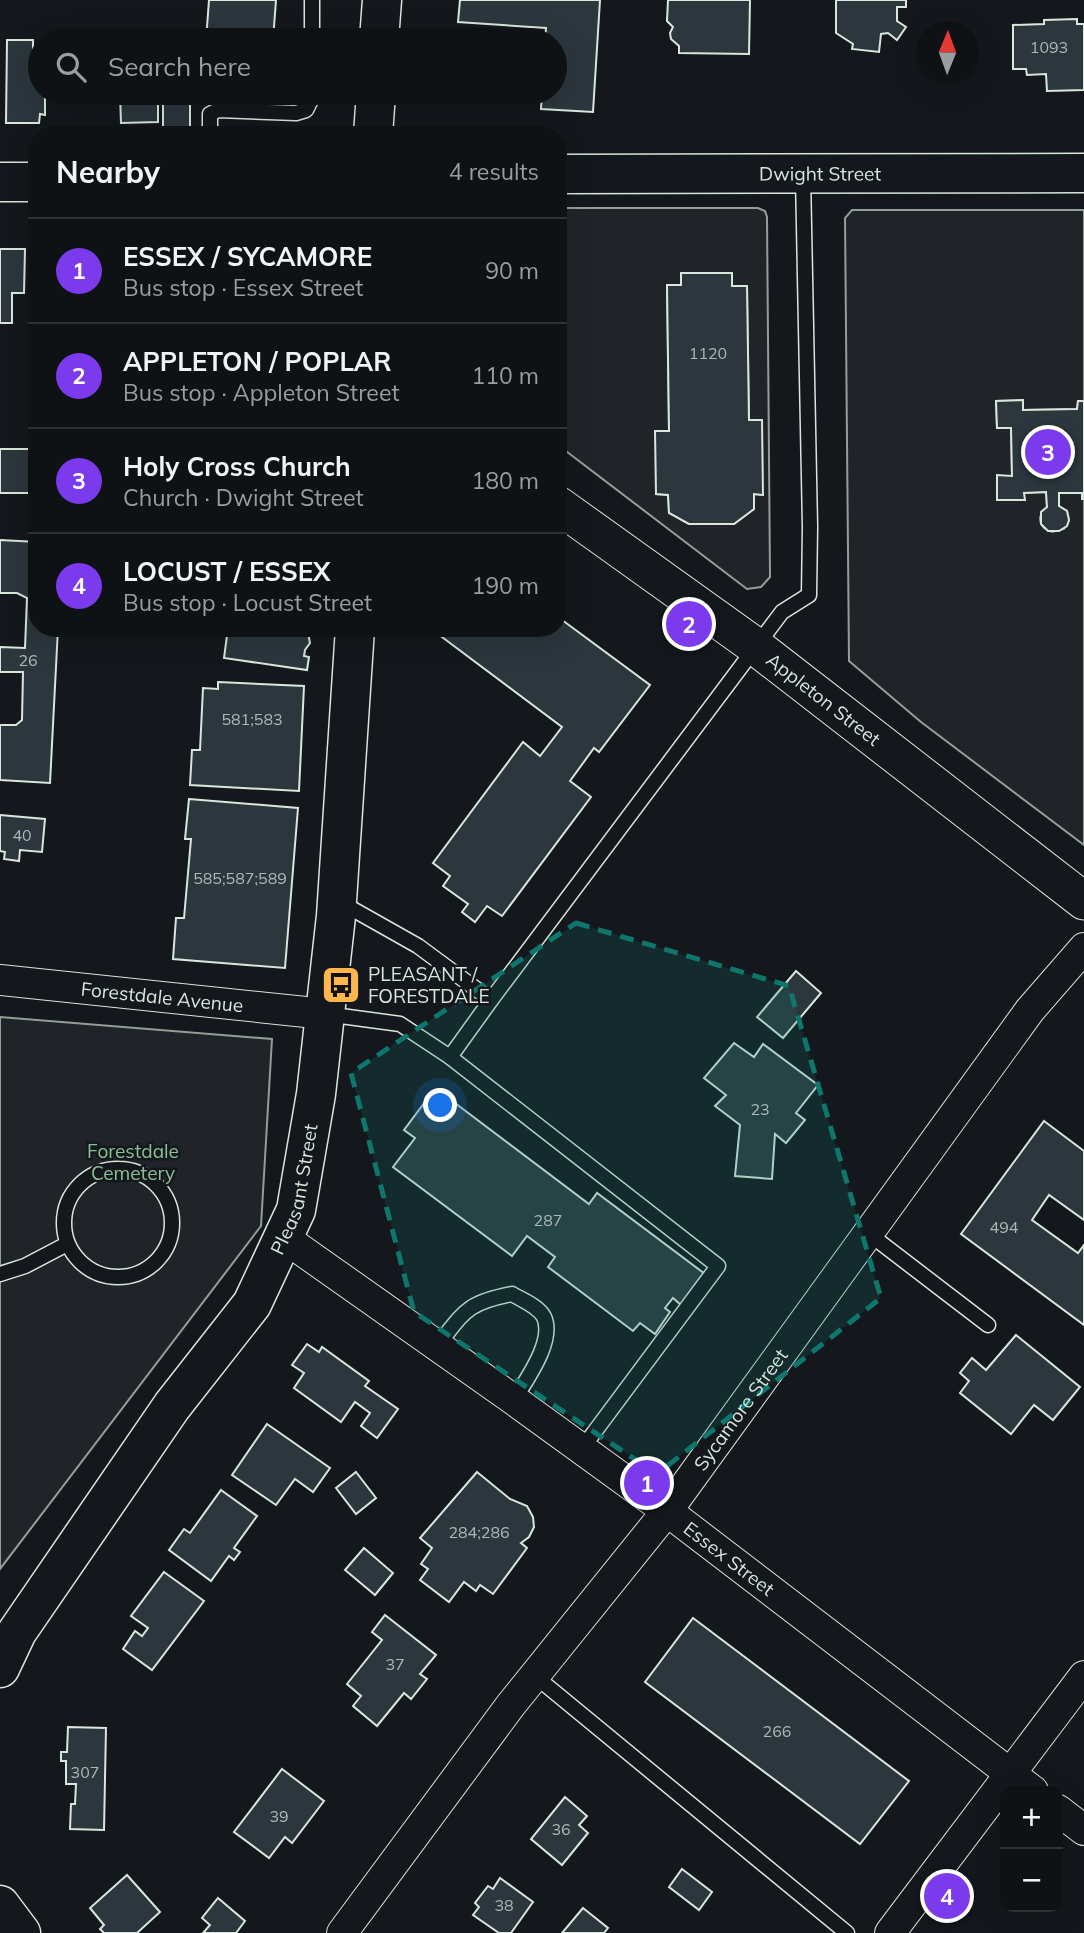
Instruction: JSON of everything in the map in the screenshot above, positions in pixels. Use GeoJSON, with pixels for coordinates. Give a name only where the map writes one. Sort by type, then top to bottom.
{"type":"FeatureCollection","features":[{"type":"Feature","properties":{"kind":"main road"},"geometry":{"type":"LineString","coordinates":[[380,28],[382,0]]}},
{"type":"Feature","properties":{"kind":"main road"},"geometry":{"type":"LineString","coordinates":[[374,126],[375,105]]}},
{"type":"Feature","properties":{"kind":"main road","name":"Dwight Street"},"geometry":{"type":"LineString","coordinates":[[567,174],[1084,173]]}},
{"type":"Feature","properties":{"kind":"main road"},"geometry":{"type":"LineString","coordinates":[[0,182],[28,182]]}},
{"type":"Feature","properties":{"kind":"main road","name":"Pleasant Street"},"geometry":{"type":"LineString","coordinates":[[0,1668],[18,1632],[172,1406],[252,1304],[296,1210],[316,1094],[337,900],[354,637]]}},
{"type":"Feature","properties":{"kind":"main road"},"geometry":{"type":"LineString","coordinates":[[0,1905],[21,1933]]}},
{"type":"Feature","properties":{"kind":"street","name":"Appleton Street"},"geometry":{"type":"LineString","coordinates":[[567,511],[755,646],[1084,901]]}},
{"type":"Feature","properties":{"kind":"street","name":"Sycamore Street"},"geometry":{"type":"LineString","coordinates":[[342,1933],[510,1706],[667,1511],[1030,1010],[1084,948]]}},
{"type":"Feature","properties":{"kind":"street","name":"Forestdale Avenue"},"geometry":{"type":"LineString","coordinates":[[0,980],[324,1014]]}},
{"type":"Feature","properties":{"kind":"street","name":"Essex Street"},"geometry":{"type":"LineString","coordinates":[[283,1237],[667,1511],[1026,1786]]}},
{"type":"Feature","properties":{"kind":"street"},"geometry":{"type":"LineString","coordinates":[[890,1933],[1084,1676]]}},
{"type":"Feature","properties":{"kind":"street"},"geometry":{"type":"LineString","coordinates":[[1063,1814],[1084,1830]]}},
{"type":"Feature","properties":{"kind":"lane"},"geometry":{"type":"LineString","coordinates":[[312,0],[312,28]]}},
{"type":"Feature","properties":{"kind":"lane"},"geometry":{"type":"LineString","coordinates":[[210,126],[210,114],[218,110],[296,113],[306,110],[308,105]]}},
{"type":"Feature","properties":{"kind":"lane"},"geometry":{"type":"LineString","coordinates":[[450,1057],[755,646],[782,612],[809,595],[803,174]]}},
{"type":"Feature","properties":{"kind":"lane"},"geometry":{"type":"LineString","coordinates":[[337,900],[418,946],[491,1000]]}},
{"type":"Feature","properties":{"kind":"lane"},"geometry":{"type":"LineString","coordinates":[[324,1014],[400,1024],[450,1057],[718,1266],[581,1450]]}},
{"type":"Feature","properties":{"kind":"lane"},"geometry":{"type":"LineString","coordinates":[[116,1169],[137,1172],[156,1184],[167,1200],[172,1218],[171,1236],[163,1254],[151,1267],[129,1277],[108,1278],[84,1267],[67,1244],[63,1229],[68,1200],[82,1182],[95,1174],[116,1169]]}},
{"type":"Feature","properties":{"kind":"lane"},"geometry":{"type":"LineString","coordinates":[[868,1233],[988,1325]]}},
{"type":"Feature","properties":{"kind":"lane"},"geometry":{"type":"LineString","coordinates":[[0,1274],[25,1266],[67,1244]]}},
{"type":"Feature","properties":{"kind":"lane"},"geometry":{"type":"LineString","coordinates":[[437,1346],[466,1309],[483,1300],[512,1294],[535,1307],[544,1318],[545,1336],[540,1357],[514,1400]]}},
{"type":"Feature","properties":{"kind":"lane"},"geometry":{"type":"LineString","coordinates":[[535,1676],[848,1933]]}},
{"type":"Feature","properties":{"kind":"highlighted area"},"geometry":{"type":"Polygon","coordinates":[[[576,923],[789,986],[881,1298],[657,1474],[414,1312],[351,1073],[576,923]]]}},
{"type":"Feature","properties":{"kind":"green space"},"geometry":{"type":"Polygon","coordinates":[[[567,208],[758,208],[765,211],[770,577],[761,587],[747,589],[567,452],[567,208]],[[682,273],[681,285],[667,285],[669,431],[656,494],[668,495],[669,513],[689,524],[734,524],[754,509],[754,494],[762,495],[761,420],[749,420],[747,287],[732,286],[731,273],[682,273]]]}},
{"type":"Feature","properties":{"kind":"green space"},"geometry":{"type":"Polygon","coordinates":[[[852,210],[1084,210],[1084,401],[1078,401],[1077,409],[1023,410],[1023,400],[996,401],[997,428],[1011,428],[1012,476],[997,476],[997,500],[1024,500],[1024,493],[1046,492],[1047,507],[1040,519],[1044,528],[1052,532],[1064,529],[1069,520],[1067,511],[1059,506],[1059,493],[1082,493],[1084,499],[1084,845],[921,722],[849,661],[845,218],[852,210]]]}},
{"type":"Feature","properties":{"kind":"green space","name":"Forestdale Cemetery"},"geometry":{"type":"Polygon","coordinates":[[[0,1017],[272,1039],[261,1226],[0,1569],[0,1017]]]}},
{"type":"Feature","properties":{"kind":"building"},"geometry":{"type":"Polygon","coordinates":[[[209,0],[276,0],[274,28],[207,28],[209,0]]]}},
{"type":"Feature","properties":{"kind":"building"},"geometry":{"type":"Polygon","coordinates":[[[460,0],[600,0],[593,112],[541,109],[541,105],[567,105],[567,28],[458,22],[460,0]]]}},
{"type":"Feature","properties":{"kind":"building"},"geometry":{"type":"Polygon","coordinates":[[[668,0],[750,0],[749,54],[679,53],[679,46],[671,39],[673,27],[667,21],[668,0]]]}},
{"type":"Feature","properties":{"kind":"building"},"geometry":{"type":"Polygon","coordinates":[[[836,0],[906,0],[906,7],[897,7],[897,21],[906,27],[897,40],[888,33],[881,34],[879,52],[852,49],[853,44],[836,33],[836,0]]]}},
{"type":"Feature","properties":{"kind":"building"},"geometry":{"type":"Polygon","coordinates":[[[1077,19],[1077,24],[1084,24],[1084,90],[1047,91],[1046,74],[1027,75],[1026,69],[1013,69],[1013,25],[1077,19]]]}},
{"type":"Feature","properties":{"kind":"building"},"geometry":{"type":"Polygon","coordinates":[[[7,40],[28,40],[28,105],[45,105],[45,115],[40,114],[39,123],[6,123],[7,40]]]}},
{"type":"Feature","properties":{"kind":"building"},"geometry":{"type":"Polygon","coordinates":[[[120,105],[158,105],[158,122],[121,123],[120,105]]]}},
{"type":"Feature","properties":{"kind":"building"},"geometry":{"type":"Polygon","coordinates":[[[163,105],[190,105],[190,126],[163,126],[163,105]]]}},
{"type":"Feature","properties":{"kind":"building"},"geometry":{"type":"Polygon","coordinates":[[[0,249],[25,249],[24,293],[12,293],[12,323],[0,323],[0,249]]]}},
{"type":"Feature","properties":{"kind":"building"},"geometry":{"type":"Polygon","coordinates":[[[681,273],[732,273],[732,286],[747,286],[749,420],[762,420],[763,495],[754,494],[754,509],[734,524],[689,524],[669,513],[668,495],[656,494],[655,431],[669,431],[667,285],[681,285],[681,273]]]}},
{"type":"Feature","properties":{"kind":"building"},"geometry":{"type":"Polygon","coordinates":[[[1023,400],[1023,410],[1077,409],[1078,401],[1084,401],[1084,499],[1082,493],[1059,493],[1059,506],[1067,511],[1069,520],[1067,526],[1059,531],[1048,531],[1041,524],[1041,512],[1047,507],[1046,492],[1024,493],[1025,500],[997,500],[997,475],[1012,476],[1011,428],[997,428],[996,401],[1023,400]]]}},
{"type":"Feature","properties":{"kind":"building"},"geometry":{"type":"Polygon","coordinates":[[[0,449],[28,449],[28,493],[0,493],[0,449]]]}},
{"type":"Feature","properties":{"kind":"building"},"geometry":{"type":"Polygon","coordinates":[[[0,540],[28,542],[28,637],[58,637],[50,783],[0,780],[0,725],[16,725],[22,720],[23,672],[0,672],[0,647],[25,648],[27,598],[17,593],[0,593],[0,540]]]}},
{"type":"Feature","properties":{"kind":"building"},"geometry":{"type":"Polygon","coordinates":[[[567,624],[650,685],[599,752],[594,748],[570,781],[591,797],[502,916],[487,906],[475,922],[462,912],[468,904],[443,886],[450,876],[433,863],[523,742],[540,756],[562,727],[442,637],[567,637],[567,624]]]}},
{"type":"Feature","properties":{"kind":"building"},"geometry":{"type":"Polygon","coordinates":[[[227,637],[309,637],[310,643],[304,656],[309,657],[307,670],[224,658],[227,637]]]}},
{"type":"Feature","properties":{"kind":"building"},"geometry":{"type":"Polygon","coordinates":[[[218,682],[304,686],[299,791],[190,785],[192,750],[200,750],[203,688],[218,689],[218,682]]]}},
{"type":"Feature","properties":{"kind":"building"},"geometry":{"type":"Polygon","coordinates":[[[189,799],[298,808],[285,968],[173,959],[176,918],[184,918],[191,839],[185,839],[189,799]]]}},
{"type":"Feature","properties":{"kind":"building"},"geometry":{"type":"Polygon","coordinates":[[[0,815],[45,819],[42,852],[20,850],[19,861],[4,859],[5,852],[0,851],[0,815]]]}},
{"type":"Feature","properties":{"kind":"building"},"geometry":{"type":"Polygon","coordinates":[[[796,971],[821,993],[783,1038],[757,1017],[796,971]]]}},
{"type":"Feature","properties":{"kind":"building"},"geometry":{"type":"Polygon","coordinates":[[[734,1043],[754,1057],[763,1044],[818,1085],[796,1113],[805,1120],[786,1143],[775,1134],[772,1179],[735,1176],[740,1125],[715,1106],[726,1095],[704,1078],[734,1043]]]}},
{"type":"Feature","properties":{"kind":"building"},"geometry":{"type":"Polygon","coordinates":[[[447,1097],[589,1204],[597,1193],[705,1274],[681,1305],[673,1298],[665,1308],[670,1312],[655,1334],[640,1323],[633,1331],[548,1267],[555,1257],[527,1236],[512,1256],[393,1167],[415,1138],[404,1130],[428,1098],[440,1107],[447,1097]]]}},
{"type":"Feature","properties":{"kind":"building"},"geometry":{"type":"Polygon","coordinates":[[[1044,1121],[1084,1151],[1084,1220],[1049,1195],[1032,1220],[1078,1253],[1084,1245],[1084,1325],[961,1234],[1044,1121]]]}},
{"type":"Feature","properties":{"kind":"building"},"geometry":{"type":"Polygon","coordinates":[[[1016,1335],[1080,1387],[1053,1420],[1034,1405],[1011,1434],[960,1393],[969,1381],[960,1373],[972,1358],[986,1370],[1016,1335]]]}},
{"type":"Feature","properties":{"kind":"building"},"geometry":{"type":"Polygon","coordinates":[[[307,1344],[319,1352],[322,1347],[369,1381],[365,1386],[398,1409],[377,1438],[361,1426],[370,1413],[355,1402],[341,1422],[294,1388],[304,1373],[292,1365],[307,1344]]]}},
{"type":"Feature","properties":{"kind":"building"},"geometry":{"type":"Polygon","coordinates":[[[267,1424],[330,1468],[313,1492],[295,1479],[276,1505],[232,1475],[267,1424]]]}},
{"type":"Feature","properties":{"kind":"building"},"geometry":{"type":"Polygon","coordinates":[[[356,1472],[376,1498],[356,1514],[336,1488],[356,1472]]]}},
{"type":"Feature","properties":{"kind":"building"},"geometry":{"type":"Polygon","coordinates":[[[477,1472],[510,1499],[527,1506],[533,1517],[534,1527],[529,1537],[521,1543],[527,1548],[493,1594],[480,1585],[476,1591],[464,1582],[449,1602],[420,1580],[428,1569],[421,1564],[432,1548],[420,1538],[477,1472]]]}},
{"type":"Feature","properties":{"kind":"building"},"geometry":{"type":"Polygon","coordinates":[[[221,1490],[257,1516],[234,1548],[240,1552],[234,1560],[229,1556],[211,1581],[169,1550],[184,1529],[190,1533],[221,1490]]]}},
{"type":"Feature","properties":{"kind":"building"},"geometry":{"type":"Polygon","coordinates":[[[364,1548],[393,1573],[375,1595],[345,1570],[364,1548]]]}},
{"type":"Feature","properties":{"kind":"building"},"geometry":{"type":"Polygon","coordinates":[[[164,1572],[204,1601],[152,1670],[123,1649],[135,1631],[142,1636],[148,1628],[131,1616],[164,1572]]]}},
{"type":"Feature","properties":{"kind":"building"},"geometry":{"type":"Polygon","coordinates":[[[385,1615],[436,1655],[420,1674],[427,1679],[411,1699],[404,1693],[377,1726],[353,1706],[361,1696],[347,1684],[382,1640],[372,1632],[385,1615]]]}},
{"type":"Feature","properties":{"kind":"building"},"geometry":{"type":"Polygon","coordinates":[[[693,1618],[909,1781],[860,1844],[645,1682],[693,1618]]]}},
{"type":"Feature","properties":{"kind":"building"},"geometry":{"type":"Polygon","coordinates":[[[68,1727],[106,1728],[104,1830],[70,1829],[71,1804],[75,1804],[76,1784],[66,1784],[66,1761],[61,1761],[61,1752],[67,1752],[68,1727]]]}},
{"type":"Feature","properties":{"kind":"building"},"geometry":{"type":"Polygon","coordinates":[[[282,1769],[324,1801],[292,1843],[285,1837],[269,1858],[234,1832],[282,1769]]]}},
{"type":"Feature","properties":{"kind":"building"},"geometry":{"type":"Polygon","coordinates":[[[565,1797],[587,1816],[579,1825],[588,1833],[562,1865],[531,1839],[565,1797]]]}},
{"type":"Feature","properties":{"kind":"building"},"geometry":{"type":"Polygon","coordinates":[[[682,1869],[712,1892],[699,1910],[669,1887],[682,1869]]]}},
{"type":"Feature","properties":{"kind":"building"},"geometry":{"type":"Polygon","coordinates":[[[127,1875],[160,1912],[137,1933],[104,1933],[100,1929],[104,1925],[90,1908],[127,1875]]]}},
{"type":"Feature","properties":{"kind":"building"},"geometry":{"type":"Polygon","coordinates":[[[500,1878],[533,1902],[511,1933],[499,1933],[473,1915],[479,1907],[475,1903],[488,1886],[493,1889],[500,1878]]]}},
{"type":"Feature","properties":{"kind":"building"},"geometry":{"type":"Polygon","coordinates":[[[218,1898],[245,1921],[236,1933],[203,1933],[210,1925],[202,1918],[218,1898]]]}},
{"type":"Feature","properties":{"kind":"building"},"geometry":{"type":"Polygon","coordinates":[[[583,1908],[608,1928],[604,1933],[562,1933],[583,1908]]]}},
{"type":"Feature","properties":{"kind":"place","name":"Holy Cross Church"},"geometry":{"type":"Point","coordinates":[1048,452]}},
{"type":"Feature","properties":{"kind":"place","name":"APPLETON / POPLAR"},"geometry":{"type":"Point","coordinates":[689,624]}},
{"type":"Feature","properties":{"kind":"place","name":"PLEASANT / FORESTDALE"},"geometry":{"type":"Point","coordinates":[341,985]}},
{"type":"Feature","properties":{"kind":"place","name":"ESSEX / SYCAMORE"},"geometry":{"type":"Point","coordinates":[647,1483]}},
{"type":"Feature","properties":{"kind":"place","name":"LOCUST / ESSEX"},"geometry":{"type":"Point","coordinates":[947,1896]}}]}
